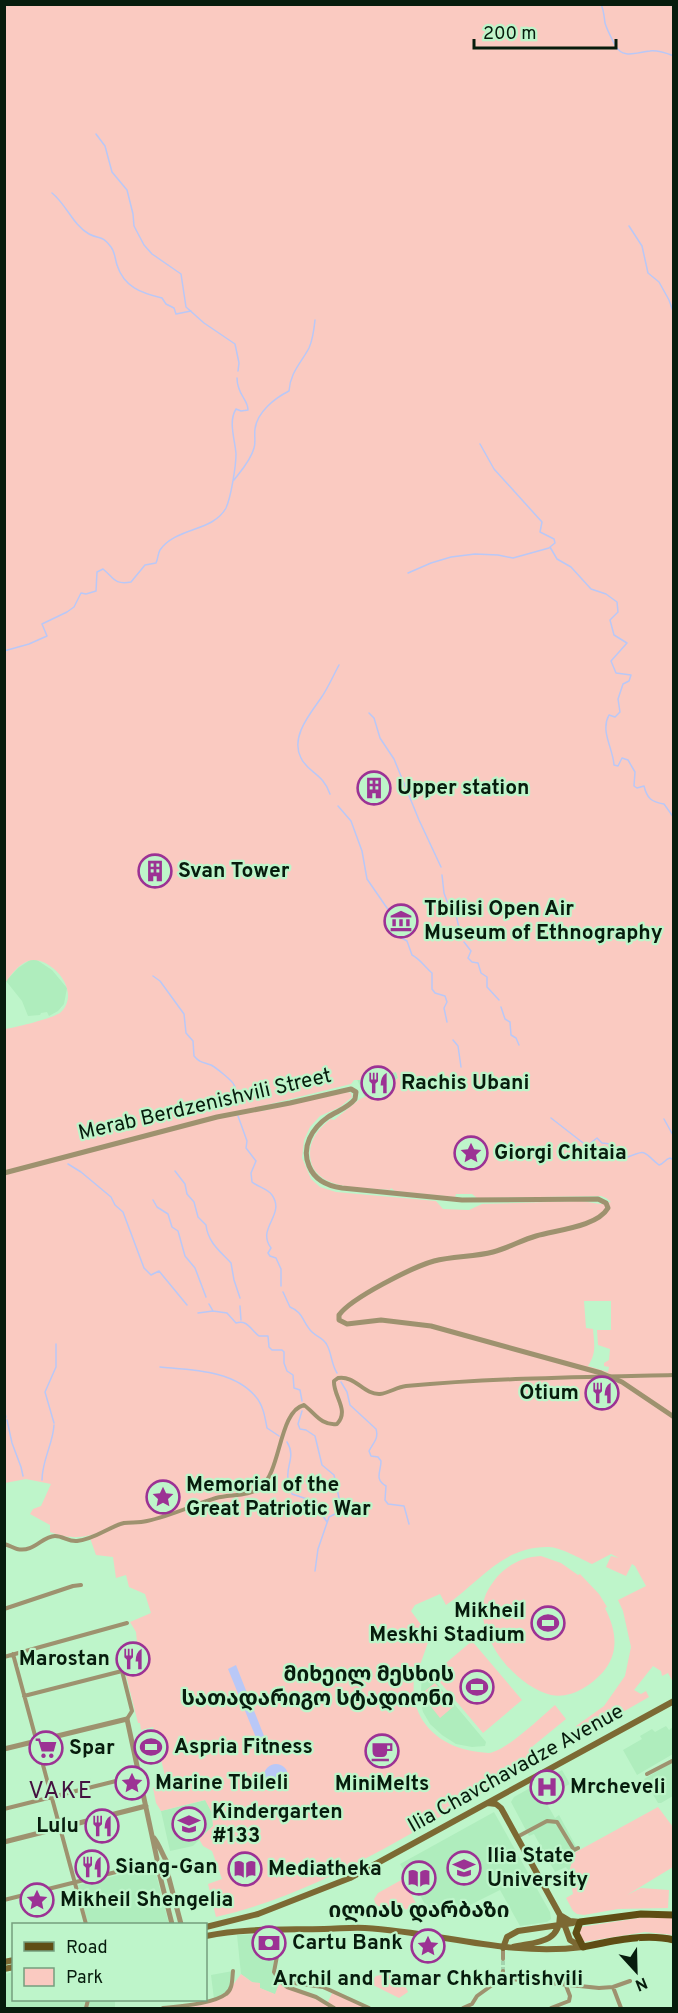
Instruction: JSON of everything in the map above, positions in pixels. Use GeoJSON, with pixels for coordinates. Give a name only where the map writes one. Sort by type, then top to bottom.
{"type":"FeatureCollection","features":[{"type":"Feature","properties":{"kind":"main road","name":"Ilia Chavchavadze Avenue"},"geometry":{"type":"LineString","coordinates":[[207,1927],[244,1919],[350,1878],[674,1701]]}},
{"type":"Feature","properties":{"kind":"main road"},"geometry":{"type":"LineString","coordinates":[[501,1808],[502,1802],[510,1792]]}},
{"type":"Feature","properties":{"kind":"main road"},"geometry":{"type":"LineString","coordinates":[[488,1803],[501,1808],[560,1915],[562,1925],[570,1940],[583,1947]]}},
{"type":"Feature","properties":{"kind":"main road"},"geometry":{"type":"LineString","coordinates":[[505,1948],[507,1937],[518,1930],[641,1914],[674,1915]]}},
{"type":"Feature","properties":{"kind":"main road"},"geometry":{"type":"LineString","coordinates":[[560,1915],[570,1921],[580,1922]]}},
{"type":"Feature","properties":{"kind":"main road"},"geometry":{"type":"LineString","coordinates":[[546,1928],[556,1923],[560,1915]]}},
{"type":"Feature","properties":{"kind":"main road"},"geometry":{"type":"LineString","coordinates":[[580,1922],[576,1934],[583,1947]]}},
{"type":"Feature","properties":{"kind":"main road"},"geometry":{"type":"LineString","coordinates":[[505,1948],[550,1939],[562,1925]]}},
{"type":"Feature","properties":{"kind":"main road"},"geometry":{"type":"LineString","coordinates":[[207,1936],[239,1930],[365,1928],[505,1948],[553,1950],[641,1938],[662,1937],[674,1940]]}},
{"type":"Feature","properties":{"kind":"street","name":"Merab Berdzenishvili Street"},"geometry":{"type":"LineString","coordinates":[[4,1173],[217,1117],[351,1089],[356,1092],[355,1099],[321,1122],[311,1135],[306,1149],[311,1170],[318,1179],[328,1185],[462,1200],[598,1199],[606,1203],[608,1208],[604,1214],[583,1224],[535,1236],[492,1252],[434,1261],[417,1267],[343,1309],[338,1317],[340,1321],[347,1324],[381,1320],[431,1326],[610,1377],[622,1382],[674,1417]]}},
{"type":"Feature","properties":{"kind":"street"},"geometry":{"type":"LineString","coordinates":[[4,1544],[17,1549],[28,1549],[57,1536],[69,1541],[78,1541],[106,1533],[123,1523],[145,1522],[214,1498],[259,1489],[265,1483],[273,1466],[287,1422],[296,1408],[304,1405],[327,1424],[337,1424],[340,1420],[341,1405],[334,1385],[334,1381],[338,1378],[348,1378],[380,1394],[403,1386],[448,1383],[674,1375]]}},
{"type":"Feature","properties":{"kind":"street"},"geometry":{"type":"LineString","coordinates":[[4,1609],[81,1585]]}},
{"type":"Feature","properties":{"kind":"street"},"geometry":{"type":"LineString","coordinates":[[4,1657],[127,1623]]}},
{"type":"Feature","properties":{"kind":"street"},"geometry":{"type":"LineString","coordinates":[[13,1654],[86,1923]]}},
{"type":"Feature","properties":{"kind":"street"},"geometry":{"type":"LineString","coordinates":[[4,1749],[127,1719],[132,1711],[122,1671],[24,1696]]}},
{"type":"Feature","properties":{"kind":"street"},"geometry":{"type":"LineString","coordinates":[[127,1719],[172,1923]]}},
{"type":"Feature","properties":{"kind":"street"},"geometry":{"type":"LineString","coordinates":[[647,1774],[674,1760]]}},
{"type":"Feature","properties":{"kind":"street"},"geometry":{"type":"LineString","coordinates":[[4,1809],[116,1781]]}},
{"type":"Feature","properties":{"kind":"street"},"geometry":{"type":"LineString","coordinates":[[4,1842],[146,1806]]}},
{"type":"Feature","properties":{"kind":"street"},"geometry":{"type":"LineString","coordinates":[[517,1837],[547,1821],[552,1821],[557,1822],[574,1850],[578,1848]]}},
{"type":"Feature","properties":{"kind":"street"},"geometry":{"type":"LineString","coordinates":[[154,1838],[161,1847],[167,1862],[166,1867],[181,1923]]}},
{"type":"Feature","properties":{"kind":"street"},"geometry":{"type":"LineString","coordinates":[[4,1900],[157,1863],[164,1857]]}},
{"type":"Feature","properties":{"kind":"street"},"geometry":{"type":"LineString","coordinates":[[157,1863],[166,1867]]}},
{"type":"Feature","properties":{"kind":"street"},"geometry":{"type":"LineString","coordinates":[[280,1929],[282,1948],[277,1956],[274,1972],[280,1982],[316,1997],[334,2008]]}},
{"type":"Feature","properties":{"kind":"street"},"geometry":{"type":"LineString","coordinates":[[503,1959],[505,1948]]}},
{"type":"Feature","properties":{"kind":"street"},"geometry":{"type":"LineString","coordinates":[[207,2000],[227,1993],[232,1985],[233,1971]]}},
{"type":"Feature","properties":{"kind":"street"},"geometry":{"type":"LineString","coordinates":[[502,1978],[503,1971]]}},
{"type":"Feature","properties":{"kind":"street"},"geometry":{"type":"LineString","coordinates":[[463,2008],[472,2004],[477,1996],[502,1978],[599,1988],[613,1987],[630,1981]]}},
{"type":"Feature","properties":{"kind":"street"},"geometry":{"type":"LineString","coordinates":[[280,1982],[323,1987],[369,2008]]}},
{"type":"Feature","properties":{"kind":"street"},"geometry":{"type":"LineString","coordinates":[[551,2008],[569,2001],[570,1996],[565,1983]]}},
{"type":"Feature","properties":{"kind":"street"},"geometry":{"type":"LineString","coordinates":[[613,1987],[621,2008]]}},
{"type":"Feature","properties":{"kind":"street"},"geometry":{"type":"LineString","coordinates":[[163,2008],[202,2001]]}},
{"type":"Feature","properties":{"kind":"shaded area"},"geometry":{"type":"Polygon","coordinates":[[[30,960],[37,960],[52,970],[67,988],[64,1004],[49,1016],[47,1012],[28,1016],[22,1001],[6,981],[18,968],[30,960]]]}},
{"type":"Feature","properties":{"kind":"shaded area"},"geometry":{"type":"Polygon","coordinates":[[[396,1072],[398,1078],[385,1088],[365,1097],[356,1077],[376,1073],[396,1072]]]}},
{"type":"Feature","properties":{"kind":"shaded area"},"geometry":{"type":"Polygon","coordinates":[[[425,1669],[486,1742],[485,1746],[472,1747],[456,1744],[430,1724],[423,1712],[418,1692],[421,1691],[422,1672],[425,1669]]]}},
{"type":"Feature","properties":{"kind":"shaded area"},"geometry":{"type":"Polygon","coordinates":[[[666,1726],[669,1730],[673,1727],[673,1754],[637,1775],[623,1750],[642,1739],[640,1736],[652,1729],[655,1732],[666,1726]]]}},
{"type":"Feature","properties":{"kind":"shaded area"},"geometry":{"type":"Polygon","coordinates":[[[673,1762],[673,1796],[658,1803],[644,1779],[673,1762]]]}},
{"type":"Feature","properties":{"kind":"shaded area"},"geometry":{"type":"Polygon","coordinates":[[[562,1770],[570,1784],[562,1788],[547,1804],[555,1818],[559,1815],[578,1850],[574,1853],[569,1873],[566,1867],[555,1872],[534,1834],[529,1836],[511,1802],[514,1797],[562,1770]]]}},
{"type":"Feature","properties":{"kind":"shaded area","name":"Kindergarten #133"},"geometry":{"type":"Polygon","coordinates":[[[206,1800],[212,1813],[213,1826],[193,1846],[170,1851],[161,1811],[206,1800]]]}},
{"type":"Feature","properties":{"kind":"shaded area","name":"Ilia State University"},"geometry":{"type":"Polygon","coordinates":[[[494,1812],[550,1912],[551,1919],[547,1922],[520,1926],[500,1890],[450,1915],[448,1912],[427,1908],[407,1871],[405,1872],[400,1864],[494,1812]]]}},
{"type":"Feature","properties":{"kind":"shaded area"},"geometry":{"type":"Polygon","coordinates":[[[154,1866],[169,1923],[88,1923],[78,1885],[154,1866]]]}},
{"type":"Feature","properties":{"kind":"shaded area"},"geometry":{"type":"Polygon","coordinates":[[[281,1934],[282,1948],[277,1956],[274,1972],[280,1981],[276,1995],[260,1988],[241,1974],[237,1935],[281,1934]]]}},
{"type":"Feature","properties":{"kind":"shaded area"},"geometry":{"type":"Polygon","coordinates":[[[233,1971],[232,1985],[227,1993],[214,1999],[211,1975],[233,1971]]]}},
{"type":"Feature","properties":{"kind":"shaded area"},"geometry":{"type":"Polygon","coordinates":[[[12,1972],[12,2001],[115,2001],[115,2008],[5,2008],[5,1974],[12,1972]]]}},
{"type":"Feature","properties":{"kind":"green space"},"geometry":{"type":"Polygon","coordinates":[[[4,5],[673,5],[674,1621],[671,1626],[674,1628],[673,1682],[668,1673],[662,1676],[661,1671],[653,1666],[634,1690],[641,1694],[646,1691],[649,1697],[581,1736],[576,1726],[604,1706],[625,1676],[631,1647],[623,1611],[618,1600],[646,1586],[632,1564],[626,1576],[606,1567],[611,1556],[619,1558],[611,1554],[592,1564],[565,1551],[549,1547],[518,1552],[493,1567],[446,1605],[440,1594],[415,1605],[411,1611],[430,1637],[420,1665],[415,1665],[416,1706],[426,1725],[440,1738],[449,1744],[486,1753],[508,1744],[555,1705],[566,1719],[533,1746],[520,1771],[410,1834],[335,1874],[296,1891],[257,1906],[216,1917],[208,1884],[222,1879],[212,1851],[203,1846],[199,1839],[213,1826],[212,1813],[205,1800],[161,1811],[156,1803],[153,1788],[167,1784],[153,1727],[141,1730],[140,1723],[138,1723],[122,1659],[138,1653],[136,1632],[130,1622],[151,1613],[145,1594],[129,1587],[126,1575],[116,1578],[113,1557],[96,1555],[90,1538],[105,1531],[84,1537],[65,1536],[50,1532],[50,1525],[30,1514],[33,1509],[41,1506],[51,1484],[26,1479],[5,1483],[5,1029],[51,1017],[61,1012],[67,1003],[68,994],[66,984],[53,968],[36,960],[21,965],[5,983],[4,5]],[[396,1072],[381,1076],[380,1073],[366,1075],[367,1078],[354,1080],[351,1084],[258,1107],[262,1111],[351,1093],[352,1097],[340,1107],[320,1116],[310,1127],[304,1140],[302,1158],[311,1179],[320,1187],[336,1192],[436,1201],[443,1209],[469,1210],[482,1204],[581,1201],[600,1204],[611,1202],[601,1196],[477,1198],[472,1194],[456,1194],[455,1197],[395,1191],[391,1188],[390,1190],[340,1185],[319,1175],[312,1166],[310,1153],[316,1134],[327,1122],[334,1120],[360,1099],[385,1088],[398,1078],[396,1072]],[[584,1301],[586,1328],[593,1329],[594,1344],[593,1356],[588,1366],[608,1372],[609,1367],[604,1366],[604,1363],[609,1360],[610,1349],[598,1345],[597,1330],[611,1330],[611,1301],[584,1301]]]}},
{"type":"Feature","properties":{"kind":"green space","name":"Mikheil Meskhi Stadium"},"geometry":{"type":"Polygon","coordinates":[[[541,1556],[561,1563],[578,1575],[580,1574],[599,1594],[607,1607],[605,1608],[614,1633],[612,1657],[603,1672],[580,1690],[566,1695],[551,1695],[538,1690],[513,1673],[494,1647],[483,1620],[485,1598],[497,1577],[517,1562],[541,1556]]]}},
{"type":"Feature","properties":{"kind":"green space","name":"მიხეილ მესხის სათადარიგო სტადიონი"},"geometry":{"type":"Polygon","coordinates":[[[472,1641],[522,1700],[483,1733],[433,1674],[472,1641]]]}},
{"type":"Feature","properties":{"kind":"green space"},"geometry":{"type":"Polygon","coordinates":[[[435,1683],[454,1706],[440,1718],[421,1694],[435,1683]]]}},
{"type":"Feature","properties":{"kind":"green space"},"geometry":{"type":"Polygon","coordinates":[[[658,1807],[673,1827],[673,1867],[627,1895],[641,1888],[669,1890],[668,1908],[618,1909],[584,1915],[573,1911],[566,1898],[573,1894],[569,1873],[574,1853],[658,1807]]]}},
{"type":"Feature","properties":{"kind":"green space"},"geometry":{"type":"Polygon","coordinates":[[[403,1879],[418,1907],[413,1910],[376,1906],[374,1899],[378,1893],[403,1879]]]}},
{"type":"Feature","properties":{"kind":"green space"},"geometry":{"type":"Polygon","coordinates":[[[645,1917],[673,1918],[673,1935],[645,1932],[583,1942],[579,1938],[581,1927],[645,1917]]]}},
{"type":"Feature","properties":{"kind":"green space"},"geometry":{"type":"Polygon","coordinates":[[[241,1974],[252,1982],[260,1983],[260,1988],[275,1994],[280,1981],[287,1987],[327,2004],[333,1991],[366,2007],[175,2008],[213,2001],[227,1993],[241,1974]]]}},
{"type":"Feature","properties":{"kind":"green space"},"geometry":{"type":"Polygon","coordinates":[[[400,1974],[408,1992],[399,1998],[373,1985],[373,1979],[376,1976],[400,1974]]]}},
{"type":"Feature","properties":{"kind":"water"},"geometry":{"type":"Polygon","coordinates":[[[236,1665],[266,1741],[259,1745],[228,1669],[236,1665]]]}},
{"type":"Feature","properties":{"kind":"water"},"geometry":{"type":"Polygon","coordinates":[[[276,1764],[284,1768],[288,1776],[284,1784],[276,1788],[268,1784],[264,1776],[268,1768],[276,1764]]]}},
{"type":"Feature","properties":{"kind":"waterway"},"geometry":{"type":"LineString","coordinates":[[601,4],[607,29],[618,50],[626,54],[656,51],[674,56]]}},
{"type":"Feature","properties":{"kind":"waterway"},"geometry":{"type":"LineString","coordinates":[[672,4],[674,13]]}},
{"type":"Feature","properties":{"kind":"waterway"},"geometry":{"type":"LineString","coordinates":[[96,134],[105,146],[112,172],[127,190],[134,226],[144,245],[152,254],[181,274],[186,307],[204,323],[235,344],[239,363],[238,371]]}},
{"type":"Feature","properties":{"kind":"waterway"},"geometry":{"type":"LineString","coordinates":[[52,193],[83,230],[108,243],[120,273],[129,284],[147,294],[162,298],[166,304],[174,308],[176,314],[191,311]]}},
{"type":"Feature","properties":{"kind":"waterway"},"geometry":{"type":"LineString","coordinates":[[629,226],[642,246],[648,273],[659,282],[674,314]]}},
{"type":"Feature","properties":{"kind":"waterway"},"geometry":{"type":"LineString","coordinates":[[234,480],[253,452],[256,423],[259,417],[273,402],[289,391],[294,373],[310,345],[315,320]]}},
{"type":"Feature","properties":{"kind":"waterway"},"geometry":{"type":"LineString","coordinates":[[4,651],[47,636],[42,624],[74,607],[81,593],[96,591],[97,572],[103,569],[118,582],[131,582],[145,565],[156,563],[160,550],[175,537],[204,526],[220,516],[228,503],[234,473],[236,454],[232,419],[236,409],[248,410],[237,384],[237,378]]}},
{"type":"Feature","properties":{"kind":"waterway"},"geometry":{"type":"LineString","coordinates":[[480,444],[494,469],[542,522],[540,532],[554,539],[555,543],[550,547],[557,559],[571,567],[591,589],[606,594],[617,602],[618,612],[610,620],[614,635],[627,643],[611,661],[616,673],[631,675],[629,681],[623,684],[618,699],[620,712],[615,717],[609,715],[607,721],[606,733],[614,765],[618,766],[622,758],[628,760],[635,772],[634,786],[637,788],[644,786],[650,799],[664,804],[674,818]]}},
{"type":"Feature","properties":{"kind":"waterway"},"geometry":{"type":"LineString","coordinates":[[408,573],[451,557],[475,554],[513,558],[549,548]]}},
{"type":"Feature","properties":{"kind":"waterway"},"geometry":{"type":"LineString","coordinates":[[330,794],[320,777],[304,763],[298,750],[298,742],[307,718],[339,665]]}},
{"type":"Feature","properties":{"kind":"waterway"},"geometry":{"type":"LineString","coordinates":[[369,713],[374,718],[380,738],[394,759],[441,867]]}},
{"type":"Feature","properties":{"kind":"waterway"},"geometry":{"type":"LineString","coordinates":[[338,806],[351,821],[362,851],[367,879],[396,921],[400,937],[407,941],[412,955],[432,973],[432,989],[435,993],[445,996],[447,1002],[444,1008],[447,1022]]}},
{"type":"Feature","properties":{"kind":"waterway"},"geometry":{"type":"LineString","coordinates":[[442,875],[444,893],[456,915],[460,932]]}},
{"type":"Feature","properties":{"kind":"waterway"},"geometry":{"type":"LineString","coordinates":[[464,942],[471,951],[468,958],[478,963],[481,973],[487,977],[487,987],[499,1000]]}},
{"type":"Feature","properties":{"kind":"waterway"},"geometry":{"type":"LineString","coordinates":[[153,976],[160,981],[184,1014],[186,1033],[193,1041],[194,1056],[213,1066],[233,1083],[236,1089],[237,1105]]}},
{"type":"Feature","properties":{"kind":"waterway"},"geometry":{"type":"LineString","coordinates":[[501,1007],[505,1019],[510,1022],[511,1035],[516,1038],[519,1045]]}},
{"type":"Feature","properties":{"kind":"waterway"},"geometry":{"type":"LineString","coordinates":[[453,1040],[458,1046],[461,1067]]}},
{"type":"Feature","properties":{"kind":"waterway"},"geometry":{"type":"LineString","coordinates":[[238,1116],[247,1141],[246,1148],[256,1161],[251,1173],[252,1182],[270,1193],[275,1202],[276,1209],[268,1228],[267,1241],[271,1248],[268,1253],[276,1258],[281,1269],[281,1286]]}},
{"type":"Feature","properties":{"kind":"waterway"},"geometry":{"type":"LineString","coordinates":[[551,1118],[587,1146],[597,1138],[602,1143],[611,1144],[614,1154],[625,1158],[642,1152],[659,1165],[670,1158],[674,1160]]}},
{"type":"Feature","properties":{"kind":"waterway"},"geometry":{"type":"LineString","coordinates":[[664,1119],[674,1137]]}},
{"type":"Feature","properties":{"kind":"waterway"},"geometry":{"type":"LineString","coordinates":[[68,1164],[111,1197],[115,1205],[123,1212],[144,1268],[151,1275],[159,1271],[187,1305]]}},
{"type":"Feature","properties":{"kind":"waterway"},"geometry":{"type":"LineString","coordinates":[[175,1171],[185,1184],[187,1194],[194,1202],[198,1217],[206,1225],[212,1242],[231,1263],[240,1298]]}},
{"type":"Feature","properties":{"kind":"waterway"},"geometry":{"type":"LineString","coordinates":[[153,1200],[157,1207],[168,1214],[172,1227],[178,1231],[185,1256],[195,1268],[206,1297]]}},
{"type":"Feature","properties":{"kind":"waterway"},"geometry":{"type":"LineString","coordinates":[[283,1292],[290,1307],[300,1315],[312,1332],[326,1343],[337,1373]]}},
{"type":"Feature","properties":{"kind":"waterway"},"geometry":{"type":"LineString","coordinates":[[209,1304],[213,1311]]}},
{"type":"Feature","properties":{"kind":"waterway"},"geometry":{"type":"LineString","coordinates":[[240,1306],[241,1320]]}},
{"type":"Feature","properties":{"kind":"waterway"},"geometry":{"type":"LineString","coordinates":[[198,1313],[213,1311],[227,1313],[236,1323],[243,1322],[259,1336],[268,1336],[269,1347],[272,1350],[284,1352],[284,1363],[287,1371],[293,1375],[294,1388],[300,1390],[302,1401]]}},
{"type":"Feature","properties":{"kind":"waterway"},"geometry":{"type":"LineString","coordinates":[[54,1423],[45,1392],[56,1367],[56,1344]]}},
{"type":"Feature","properties":{"kind":"waterway"},"geometry":{"type":"LineString","coordinates":[[160,1367],[212,1373],[236,1381],[256,1397],[262,1407],[267,1428],[279,1436]]}},
{"type":"Feature","properties":{"kind":"waterway"},"geometry":{"type":"LineString","coordinates":[[341,1382],[347,1392],[350,1405],[376,1429],[376,1438],[369,1451],[371,1456],[378,1457],[381,1461],[379,1478],[386,1486],[385,1500],[388,1504],[404,1506],[409,1524]]}},
{"type":"Feature","properties":{"kind":"waterway"},"geometry":{"type":"LineString","coordinates":[[4,1411],[6,1417]]}},
{"type":"Feature","properties":{"kind":"waterway"},"geometry":{"type":"LineString","coordinates":[[302,1411],[298,1424],[300,1429],[315,1436],[322,1465],[334,1475],[339,1498],[346,1504],[343,1510],[329,1517],[318,1549],[315,1571]]}},
{"type":"Feature","properties":{"kind":"waterway"},"geometry":{"type":"LineString","coordinates":[[7,1420],[23,1476]]}},
{"type":"Feature","properties":{"kind":"waterway"},"geometry":{"type":"LineString","coordinates":[[42,1480],[54,1425]]}},
{"type":"Feature","properties":{"kind":"waterway"},"geometry":{"type":"LineString","coordinates":[[287,1442],[291,1452],[288,1480],[292,1494],[313,1501],[327,1522]]}},
{"type":"Feature","properties":{"kind":"tunnel"},"geometry":{"type":"LineString","coordinates":[[503,1959],[503,1971]]}},
{"type":"Feature","properties":{"kind":"place","name":"Upper station"},"geometry":{"type":"Point","coordinates":[374,788]}},
{"type":"Feature","properties":{"kind":"place","name":"Svan Tower"},"geometry":{"type":"Point","coordinates":[155,871]}},
{"type":"Feature","properties":{"kind":"place","name":"Tbilisi Open Air Museum of Ethnography"},"geometry":{"type":"Point","coordinates":[401,921]}},
{"type":"Feature","properties":{"kind":"place","name":"Rachis Ubani"},"geometry":{"type":"Point","coordinates":[378,1083]}},
{"type":"Feature","properties":{"kind":"place","name":"Giorgi Chitaia"},"geometry":{"type":"Point","coordinates":[471,1153]}},
{"type":"Feature","properties":{"kind":"place","name":"Otium"},"geometry":{"type":"Point","coordinates":[602,1393]}},
{"type":"Feature","properties":{"kind":"place","name":"Memorial of the Great Patriotic War"},"geometry":{"type":"Point","coordinates":[163,1497]}},
{"type":"Feature","properties":{"kind":"place","name":"Mikheil Meskhi Stadium"},"geometry":{"type":"Point","coordinates":[548,1623]}},
{"type":"Feature","properties":{"kind":"place","name":"Marostan"},"geometry":{"type":"Point","coordinates":[133,1659]}},
{"type":"Feature","properties":{"kind":"place","name":"მიხეილ მესხის სათადარიგო სტადიონი"},"geometry":{"type":"Point","coordinates":[477,1687]}},
{"type":"Feature","properties":{"kind":"place","name":"Aspria Fitness"},"geometry":{"type":"Point","coordinates":[151,1747]}},
{"type":"Feature","properties":{"kind":"place","name":"Spar"},"geometry":{"type":"Point","coordinates":[46,1748]}},
{"type":"Feature","properties":{"kind":"place","name":"MiniMelts"},"geometry":{"type":"Point","coordinates":[382,1751]}},
{"type":"Feature","properties":{"kind":"place","name":"Marine Tbileli"},"geometry":{"type":"Point","coordinates":[132,1783]}},
{"type":"Feature","properties":{"kind":"place","name":"Mrcheveli"},"geometry":{"type":"Point","coordinates":[547,1787]}},
{"type":"Feature","properties":{"kind":"place","name":"Kindergarten #133"},"geometry":{"type":"Point","coordinates":[189,1824]}},
{"type":"Feature","properties":{"kind":"place","name":"Lulu"},"geometry":{"type":"Point","coordinates":[102,1826]}},
{"type":"Feature","properties":{"kind":"place","name":"Siang-Gan"},"geometry":{"type":"Point","coordinates":[92,1867]}},
{"type":"Feature","properties":{"kind":"place","name":"Ilia State University"},"geometry":{"type":"Point","coordinates":[464,1868]}},
{"type":"Feature","properties":{"kind":"place","name":"Mediatheka"},"geometry":{"type":"Point","coordinates":[245,1869]}},
{"type":"Feature","properties":{"kind":"place","name":"ილიას დარბაზი"},"geometry":{"type":"Point","coordinates":[419,1878]}},
{"type":"Feature","properties":{"kind":"place","name":"Mikheil Shengelia"},"geometry":{"type":"Point","coordinates":[37,1900]}},
{"type":"Feature","properties":{"kind":"place","name":"Cartu Bank"},"geometry":{"type":"Point","coordinates":[269,1943]}},
{"type":"Feature","properties":{"kind":"place","name":"Archil and Tamar Chkhartishvili"},"geometry":{"type":"Point","coordinates":[428,1946]}},
{"type":"Feature","properties":{"kind":"district","name":"VAKE"},"geometry":{"type":"Point","coordinates":[61,1792]}}]}
